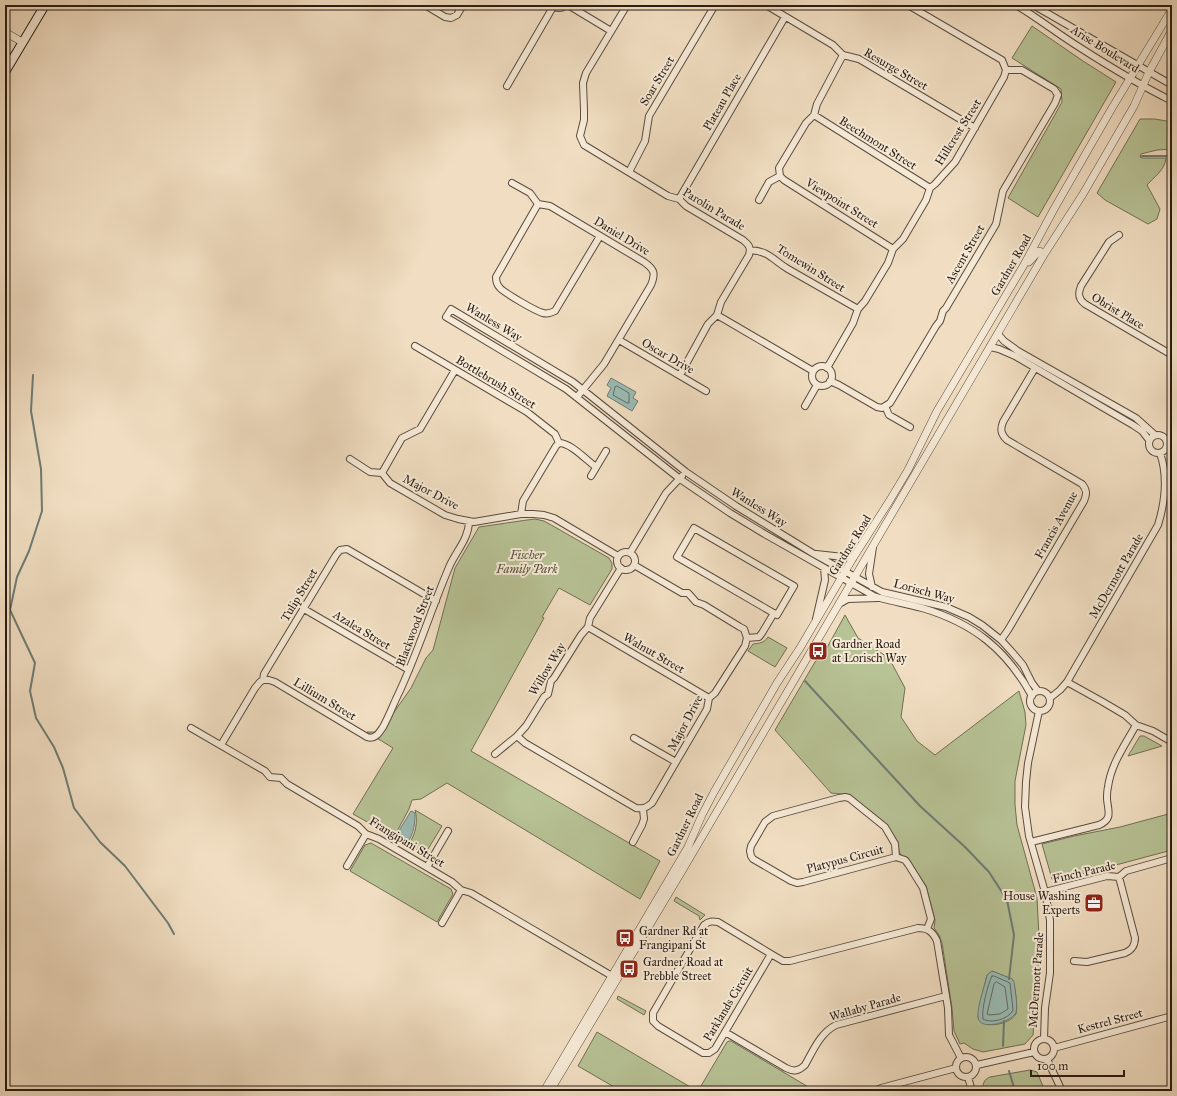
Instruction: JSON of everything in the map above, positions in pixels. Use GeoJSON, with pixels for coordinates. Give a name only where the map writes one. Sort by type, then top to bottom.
{"type":"FeatureCollection","features":[{"type":"Feature","properties":{"kind":"main road"},"geometry":{"type":"LineString","coordinates":[[5,72],[45,5]]}},
{"type":"Feature","properties":{"kind":"street"},"geometry":{"type":"LineString","coordinates":[[425,5],[445,16],[452,18],[457,15],[463,5]]}},
{"type":"Feature","properties":{"kind":"street"},"geometry":{"type":"LineString","coordinates":[[507,86],[553,6],[560,8],[567,5],[611,31],[627,5]]}},
{"type":"Feature","properties":{"kind":"street","name":"Soar Street"},"geometry":{"type":"LineString","coordinates":[[629,172],[645,142],[648,116],[715,5]]}},
{"type":"Feature","properties":{"kind":"street","name":"Resurge Street"},"geometry":{"type":"LineString","coordinates":[[766,5],[833,44],[843,55],[859,59],[974,128]]}},
{"type":"Feature","properties":{"kind":"street"},"geometry":{"type":"LineString","coordinates":[[908,5],[1002,60],[1006,70]]}},
{"type":"Feature","properties":{"kind":"street","name":"Arise Boulevard"},"geometry":{"type":"LineString","coordinates":[[1016,5],[1038,18],[1078,47],[1143,86],[1172,101]]}},
{"type":"Feature","properties":{"kind":"street","name":"Arise Boulevard"},"geometry":{"type":"LineString","coordinates":[[1033,5],[1172,85]]}},
{"type":"Feature","properties":{"kind":"street","name":"Gardner Road"},"geometry":{"type":"LineString","coordinates":[[544,1091],[688,847],[714,792],[853,558],[908,470],[938,411],[1025,263],[1058,202],[1130,78],[1172,9]]}},
{"type":"Feature","properties":{"kind":"street","name":"Plateau Place"},"geometry":{"type":"LineString","coordinates":[[678,199],[785,16]]}},
{"type":"Feature","properties":{"kind":"street","name":"Gardner Road"},"geometry":{"type":"LineString","coordinates":[[552,1089],[1045,253],[1083,194],[1134,106],[1149,72],[1172,30]]}},
{"type":"Feature","properties":{"kind":"street","name":"Parolin Parade"},"geometry":{"type":"LineString","coordinates":[[611,31],[586,73],[582,83],[584,120],[580,132],[584,145],[668,196],[678,199],[686,206],[743,240],[748,245],[750,250]]}},
{"type":"Feature","properties":{"kind":"street"},"geometry":{"type":"LineString","coordinates":[[5,32],[22,42]]}},
{"type":"Feature","properties":{"kind":"street"},"geometry":{"type":"LineString","coordinates":[[759,200],[769,182],[780,176],[779,168],[806,123],[814,116],[817,104],[843,55]]}},
{"type":"Feature","properties":{"kind":"street","name":"Hillcrest Street"},"geometry":{"type":"LineString","coordinates":[[827,368],[853,323],[858,309],[865,301],[888,263],[893,249],[903,239],[926,200],[930,188],[936,184],[955,162],[1004,77],[1006,70]]}},
{"type":"Feature","properties":{"kind":"street","name":"Ascent Street"},"geometry":{"type":"LineString","coordinates":[[886,406],[890,403],[940,321],[943,312],[996,224],[1003,192],[1055,103],[1058,95],[1054,89],[1022,70],[1006,70]]}},
{"type":"Feature","properties":{"kind":"street","name":"Beechmont Street"},"geometry":{"type":"LineString","coordinates":[[814,116],[930,188]]}},
{"type":"Feature","properties":{"kind":"street","name":"Viewpoint Street"},"geometry":{"type":"LineString","coordinates":[[780,176],[893,249]]}},
{"type":"Feature","properties":{"kind":"street","name":"Daniel Drive"},"geometry":{"type":"LineString","coordinates":[[512,183],[530,193],[538,204],[550,206],[644,262],[650,266],[653,271],[654,278],[651,285],[619,340],[604,364],[577,397]]}},
{"type":"Feature","properties":{"kind":"street"},"geometry":{"type":"LineString","coordinates":[[538,204],[496,276],[496,282],[504,292],[537,310],[544,313],[555,311],[600,236]]}},
{"type":"Feature","properties":{"kind":"street","name":"Obrist Place"},"geometry":{"type":"LineString","coordinates":[[1119,235],[1109,242],[1081,286],[1079,292],[1081,301],[1172,355]]}},
{"type":"Feature","properties":{"kind":"street"},"geometry":{"type":"LineString","coordinates":[[680,376],[708,324],[717,315],[721,302],[750,250]]}},
{"type":"Feature","properties":{"kind":"street","name":"Tomewin Street"},"geometry":{"type":"LineString","coordinates":[[750,250],[765,252],[786,267],[858,309]]}},
{"type":"Feature","properties":{"kind":"street"},"geometry":{"type":"LineString","coordinates":[[1025,263],[1030,261],[1039,251],[1045,253]]}},
{"type":"Feature","properties":{"kind":"street","name":"Wanless Way"},"geometry":{"type":"LineString","coordinates":[[451,309],[573,382],[686,472],[736,506],[814,554],[844,575],[824,568],[730,513],[680,479],[577,397],[446,317],[448,313],[451,309]]}},
{"type":"Feature","properties":{"kind":"street"},"geometry":{"type":"LineString","coordinates":[[717,315],[813,371]]}},
{"type":"Feature","properties":{"kind":"street"},"geometry":{"type":"LineString","coordinates":[[998,334],[1004,342],[1018,351],[1136,418],[1155,435]]}},
{"type":"Feature","properties":{"kind":"street","name":"Oscar Drive"},"geometry":{"type":"LineString","coordinates":[[619,340],[706,391]]}},
{"type":"Feature","properties":{"kind":"street","name":"Bottlebrush Street"},"geometry":{"type":"LineString","coordinates":[[415,346],[527,412],[555,434],[559,443]]}},
{"type":"Feature","properties":{"kind":"street"},"geometry":{"type":"LineString","coordinates":[[990,347],[999,349],[1035,368],[1132,424],[1149,440],[1151,450],[1153,452],[1160,453],[1166,449],[1169,439],[1161,435],[1155,435],[1149,440]]}},
{"type":"Feature","properties":{"kind":"street"},"geometry":{"type":"LineString","coordinates":[[823,366],[827,368],[832,374],[830,382],[825,386],[817,385],[814,383],[812,378],[813,371],[818,367],[823,366]]}},
{"type":"Feature","properties":{"kind":"street","name":"Francis Avenue"},"geometry":{"type":"LineString","coordinates":[[1001,640],[1084,501],[1086,495],[1086,489],[1082,484],[1007,440],[1001,432],[1003,422],[1035,368]]}},
{"type":"Feature","properties":{"kind":"street"},"geometry":{"type":"LineString","coordinates":[[382,474],[402,438],[420,429],[455,370]]}},
{"type":"Feature","properties":{"kind":"street"},"geometry":{"type":"LineString","coordinates":[[830,382],[839,385],[877,407],[882,408],[886,406],[889,415],[910,427]]}},
{"type":"Feature","properties":{"kind":"street"},"geometry":{"type":"LineString","coordinates":[[805,406],[817,385]]}},
{"type":"Feature","properties":{"kind":"street"},"geometry":{"type":"LineString","coordinates":[[521,514],[523,501],[559,443],[564,443],[570,446],[596,467]]}},
{"type":"Feature","properties":{"kind":"street"},"geometry":{"type":"LineString","coordinates":[[590,476],[606,451]]}},
{"type":"Feature","properties":{"kind":"street","name":"McDermott Parade"},"geometry":{"type":"LineString","coordinates":[[1050,698],[1067,682],[1158,526],[1163,511],[1165,495],[1164,472],[1160,453]]}},
{"type":"Feature","properties":{"kind":"street","name":"Major Drive"},"geometry":{"type":"LineString","coordinates":[[350,460],[370,472],[382,474],[390,483],[445,515],[474,522],[521,514],[544,515],[554,518],[618,556]]}},
{"type":"Feature","properties":{"kind":"street"},"geometry":{"type":"LineString","coordinates":[[630,553],[666,493],[686,472]]}},
{"type":"Feature","properties":{"kind":"street"},"geometry":{"type":"LineString","coordinates":[[1165,495],[1172,495]]}},
{"type":"Feature","properties":{"kind":"street","name":"Blackwood Street"},"geometry":{"type":"LineString","coordinates":[[374,738],[383,726],[409,670],[451,563],[469,529],[468,521]]}},
{"type":"Feature","properties":{"kind":"street"},"geometry":{"type":"LineString","coordinates":[[694,528],[794,586],[777,615],[774,613],[678,557],[694,528]]}},
{"type":"Feature","properties":{"kind":"street","name":"Gardner Road"},"geometry":{"type":"LineString","coordinates":[[872,587],[869,574],[873,546]]}},
{"type":"Feature","properties":{"kind":"street","name":"Tulip Street"},"geometry":{"type":"LineString","coordinates":[[221,745],[255,688],[263,680],[264,674],[340,550],[347,549],[436,601]]}},
{"type":"Feature","properties":{"kind":"street"},"geometry":{"type":"LineString","coordinates":[[625,552],[630,553],[634,557],[634,565],[628,569],[621,568],[617,561],[618,556],[625,552]]}},
{"type":"Feature","properties":{"kind":"street"},"geometry":{"type":"LineString","coordinates":[[814,554],[853,558]]}},
{"type":"Feature","properties":{"kind":"street"},"geometry":{"type":"LineString","coordinates":[[634,565],[682,593],[688,593],[696,602],[704,605],[744,629],[747,638],[759,637],[774,613]]}},
{"type":"Feature","properties":{"kind":"street","name":"Willow Way"},"geometry":{"type":"LineString","coordinates":[[495,754],[517,736],[526,726],[544,697],[548,694],[551,681],[581,635],[588,627],[590,618],[621,568]]}},
{"type":"Feature","properties":{"kind":"street"},"geometry":{"type":"LineString","coordinates":[[816,622],[825,574],[824,568]]}},
{"type":"Feature","properties":{"kind":"street","name":"Lorisch Way"},"geometry":{"type":"LineString","coordinates":[[844,575],[880,598]]}},
{"type":"Feature","properties":{"kind":"street","name":"Lorisch Way"},"geometry":{"type":"LineString","coordinates":[[853,580],[882,592],[946,607],[969,617],[1001,640],[1023,666],[1038,691]]}},
{"type":"Feature","properties":{"kind":"street","name":"Lorisch Way"},"geometry":{"type":"LineString","coordinates":[[839,604],[848,599],[880,598],[922,608],[964,624],[980,634],[995,647],[1011,664],[1032,696]]}},
{"type":"Feature","properties":{"kind":"street","name":"Azalea Street"},"geometry":{"type":"LineString","coordinates":[[304,608],[409,670]]}},
{"type":"Feature","properties":{"kind":"street","name":"Walnut Street"},"geometry":{"type":"LineString","coordinates":[[588,627],[709,698]]}},
{"type":"Feature","properties":{"kind":"street","name":"Major Drive"},"geometry":{"type":"LineString","coordinates":[[643,809],[647,808],[652,803],[707,709],[709,698],[716,693],[745,646],[747,638]]}},
{"type":"Feature","properties":{"kind":"street","name":"Lillium Street"},"geometry":{"type":"LineString","coordinates":[[263,680],[275,682],[367,737],[371,739],[374,738]]}},
{"type":"Feature","properties":{"kind":"street"},"geometry":{"type":"LineString","coordinates":[[1067,682],[1125,715],[1134,724],[1152,731],[1172,742]]}},
{"type":"Feature","properties":{"kind":"street"},"geometry":{"type":"LineString","coordinates":[[1038,691],[1047,693],[1051,701],[1048,708],[1042,711],[1036,710],[1031,706],[1030,702],[1032,696],[1038,691]]}},
{"type":"Feature","properties":{"kind":"street","name":"McDermott Parade"},"geometry":{"type":"LineString","coordinates":[[1039,711],[1028,763],[1025,807],[1031,842],[1045,892],[1050,920],[1051,954],[1045,1008],[1044,1039]]}},
{"type":"Feature","properties":{"kind":"street"},"geometry":{"type":"LineString","coordinates":[[1031,842],[1104,823],[1109,815],[1107,791],[1110,775],[1114,764],[1136,725]]}},
{"type":"Feature","properties":{"kind":"street","name":"Frangipani Street"},"geometry":{"type":"LineString","coordinates":[[191,728],[265,771],[270,777],[281,778],[287,784],[358,826],[366,834],[379,838],[452,882],[461,890],[471,893],[612,976]]}},
{"type":"Feature","properties":{"kind":"street"},"geometry":{"type":"LineString","coordinates":[[517,736],[525,743],[636,808],[643,809],[644,819],[633,842]]}},
{"type":"Feature","properties":{"kind":"street"},"geometry":{"type":"LineString","coordinates":[[634,738],[676,762]]}},
{"type":"Feature","properties":{"kind":"street","name":"Platypus Circuit"},"geometry":{"type":"LineString","coordinates":[[896,857],[895,844],[884,827],[853,800],[845,797],[773,816],[765,822],[751,846],[750,851],[753,859],[791,881],[797,882],[802,882],[896,857],[905,860],[924,888],[931,919],[927,929]]}},
{"type":"Feature","properties":{"kind":"street"},"geometry":{"type":"LineString","coordinates":[[427,867],[448,831]]}},
{"type":"Feature","properties":{"kind":"street"},"geometry":{"type":"LineString","coordinates":[[347,866],[366,834]]}},
{"type":"Feature","properties":{"kind":"street","name":"Finch Parade"},"geometry":{"type":"LineString","coordinates":[[1045,892],[1107,876],[1119,877],[1126,871],[1172,858]]}},
{"type":"Feature","properties":{"kind":"street"},"geometry":{"type":"LineString","coordinates":[[1074,961],[1087,962],[1125,953],[1130,951],[1133,947],[1135,938],[1119,877]]}},
{"type":"Feature","properties":{"kind":"street"},"geometry":{"type":"LineString","coordinates":[[442,923],[461,890]]}},
{"type":"Feature","properties":{"kind":"street","name":"Parklands Circuit"},"geometry":{"type":"LineString","coordinates":[[771,954],[726,1032],[713,1051],[706,1053],[655,1024],[652,1017],[653,1013],[704,926],[708,922],[718,922],[771,954],[782,961],[790,962],[918,928],[927,929]]}},
{"type":"Feature","properties":{"kind":"street"},"geometry":{"type":"LineString","coordinates":[[927,929],[935,936],[937,941],[948,1008],[949,1035],[961,1058]]}},
{"type":"Feature","properties":{"kind":"street","name":"Wallaby Parade"},"geometry":{"type":"LineString","coordinates":[[726,1032],[786,1068],[795,1071],[805,1065],[824,1034],[828,1029],[836,1025],[946,996]]}},
{"type":"Feature","properties":{"kind":"street","name":"Kestrel Street"},"geometry":{"type":"LineString","coordinates":[[1054,1048],[1172,1016]]}},
{"type":"Feature","properties":{"kind":"street"},"geometry":{"type":"LineString","coordinates":[[1044,1039],[1052,1042],[1054,1048],[1052,1056],[1047,1060],[1039,1059],[1034,1052],[1035,1044],[1038,1040],[1044,1039]]}},
{"type":"Feature","properties":{"kind":"street"},"geometry":{"type":"LineString","coordinates":[[977,1065],[1034,1052]]}},
{"type":"Feature","properties":{"kind":"street"},"geometry":{"type":"LineString","coordinates":[[968,1057],[973,1060],[977,1065],[976,1072],[974,1074],[968,1077],[962,1076],[957,1071],[957,1063],[961,1058],[968,1057]]}},
{"type":"Feature","properties":{"kind":"street"},"geometry":{"type":"LineString","coordinates":[[1047,1060],[1062,1091]]}},
{"type":"Feature","properties":{"kind":"street"},"geometry":{"type":"LineString","coordinates":[[875,1091],[881,1088],[956,1068]]}},
{"type":"Feature","properties":{"kind":"street"},"geometry":{"type":"LineString","coordinates":[[968,1077],[972,1091]]}},
{"type":"Feature","properties":{"kind":"green space"},"geometry":{"type":"Polygon","coordinates":[[[1032,26],[1116,82],[1038,217],[1008,198],[1062,102],[1061,89],[1012,58],[1032,26]]]}},
{"type":"Feature","properties":{"kind":"green space"},"geometry":{"type":"Polygon","coordinates":[[[1140,119],[1155,119],[1172,122],[1172,149],[1157,150],[1141,154],[1140,157],[1166,158],[1164,166],[1147,185],[1160,209],[1157,219],[1148,224],[1105,200],[1097,193],[1140,119]]]}},
{"type":"Feature","properties":{"kind":"green space","name":"Fischer Family Park"},"geometry":{"type":"Polygon","coordinates":[[[535,519],[544,521],[609,558],[612,563],[612,569],[590,605],[559,588],[471,751],[660,861],[640,899],[447,783],[421,799],[412,800],[409,809],[394,837],[353,814],[393,748],[367,732],[380,732],[411,688],[426,658],[433,650],[455,568],[479,527],[535,519]]]}},
{"type":"Feature","properties":{"kind":"green space"},"geometry":{"type":"Polygon","coordinates":[[[845,615],[858,638],[889,658],[905,688],[901,717],[917,741],[935,755],[1019,691],[1025,712],[1026,725],[1015,781],[1015,805],[1017,825],[1037,898],[1040,955],[1033,1035],[1025,1044],[983,1052],[973,1049],[964,1043],[960,1044],[954,1031],[942,943],[934,928],[935,920],[926,886],[909,860],[901,855],[898,842],[885,823],[850,795],[831,793],[775,730],[815,662],[824,653],[845,615]],[[992,971],[987,975],[978,1017],[982,1023],[992,1025],[1004,1023],[1016,1014],[1016,996],[1012,979],[992,971]]]}},
{"type":"Feature","properties":{"kind":"green space"},"geometry":{"type":"Polygon","coordinates":[[[768,637],[787,648],[775,667],[748,651],[753,644],[763,642],[768,637]]]}},
{"type":"Feature","properties":{"kind":"green space"},"geometry":{"type":"Polygon","coordinates":[[[1140,736],[1144,736],[1162,746],[1128,756],[1140,736]]]}},
{"type":"Feature","properties":{"kind":"green space"},"geometry":{"type":"Polygon","coordinates":[[[415,810],[442,826],[425,854],[410,846],[409,843],[416,827],[415,810]]]}},
{"type":"Feature","properties":{"kind":"green space"},"geometry":{"type":"Polygon","coordinates":[[[1172,813],[1172,850],[1056,881],[1052,879],[1042,844],[1120,827],[1172,813]]]}},
{"type":"Feature","properties":{"kind":"green space"},"geometry":{"type":"Polygon","coordinates":[[[371,843],[451,889],[453,894],[437,922],[350,871],[365,845],[371,843]]]}},
{"type":"Feature","properties":{"kind":"green space"},"geometry":{"type":"Polygon","coordinates":[[[676,897],[705,915],[700,920],[699,916],[674,901],[676,897]]]}},
{"type":"Feature","properties":{"kind":"green space"},"geometry":{"type":"Polygon","coordinates":[[[618,996],[646,1011],[644,1015],[617,999],[618,996]]]}},
{"type":"Feature","properties":{"kind":"green space"},"geometry":{"type":"Polygon","coordinates":[[[597,1032],[697,1091],[621,1091],[578,1066],[597,1032]]]}},
{"type":"Feature","properties":{"kind":"green space"},"geometry":{"type":"Polygon","coordinates":[[[729,1041],[731,1041],[815,1091],[698,1091],[729,1041]]]}},
{"type":"Feature","properties":{"kind":"green space"},"geometry":{"type":"Polygon","coordinates":[[[1030,1070],[1037,1072],[1045,1091],[983,1091],[984,1082],[990,1077],[1030,1070]]]}},
{"type":"Feature","properties":{"kind":"water"},"geometry":{"type":"Polygon","coordinates":[[[611,378],[636,392],[633,398],[638,401],[632,411],[607,396],[611,388],[607,385],[611,378]]]}},
{"type":"Feature","properties":{"kind":"water"},"geometry":{"type":"Polygon","coordinates":[[[411,811],[415,813],[415,820],[411,837],[409,840],[398,837],[400,829],[411,811]]]}},
{"type":"Feature","properties":{"kind":"water"},"geometry":{"type":"Polygon","coordinates":[[[992,971],[1012,979],[1014,982],[1017,1009],[1014,1016],[1009,1019],[990,1025],[980,1022],[978,1012],[987,975],[992,971]]]}},
{"type":"Feature","properties":{"kind":"waterway"},"geometry":{"type":"LineString","coordinates":[[1142,156],[1172,156]]}},
{"type":"Feature","properties":{"kind":"waterway"},"geometry":{"type":"LineString","coordinates":[[33,375],[31,411],[41,469],[42,511],[29,551],[17,577],[10,610],[35,663],[30,691],[36,718],[54,747],[63,768],[74,808],[100,842],[125,866],[168,923],[174,934]]}},
{"type":"Feature","properties":{"kind":"waterway"},"geometry":{"type":"LineString","coordinates":[[805,681],[920,806],[965,847],[989,872],[1007,900],[1014,935],[1009,979]]}},
{"type":"Feature","properties":{"kind":"waterway"},"geometry":{"type":"LineString","coordinates":[[1003,1046],[1004,1021]]}},
{"type":"Feature","properties":{"kind":"waterway"},"geometry":{"type":"LineString","coordinates":[[1009,1071],[1015,1091]]}},
{"type":"Feature","properties":{"kind":"place","name":"Gardner Road at Lorisch Way"},"geometry":{"type":"Point","coordinates":[818,651]}},
{"type":"Feature","properties":{"kind":"place","name":"House Washing Experts"},"geometry":{"type":"Point","coordinates":[1094,903]}},
{"type":"Feature","properties":{"kind":"place","name":"Gardner Rd at Frangipani St"},"geometry":{"type":"Point","coordinates":[625,938]}},
{"type":"Feature","properties":{"kind":"place","name":"Gardner Road at Prebble Street"},"geometry":{"type":"Point","coordinates":[629,969]}}]}
